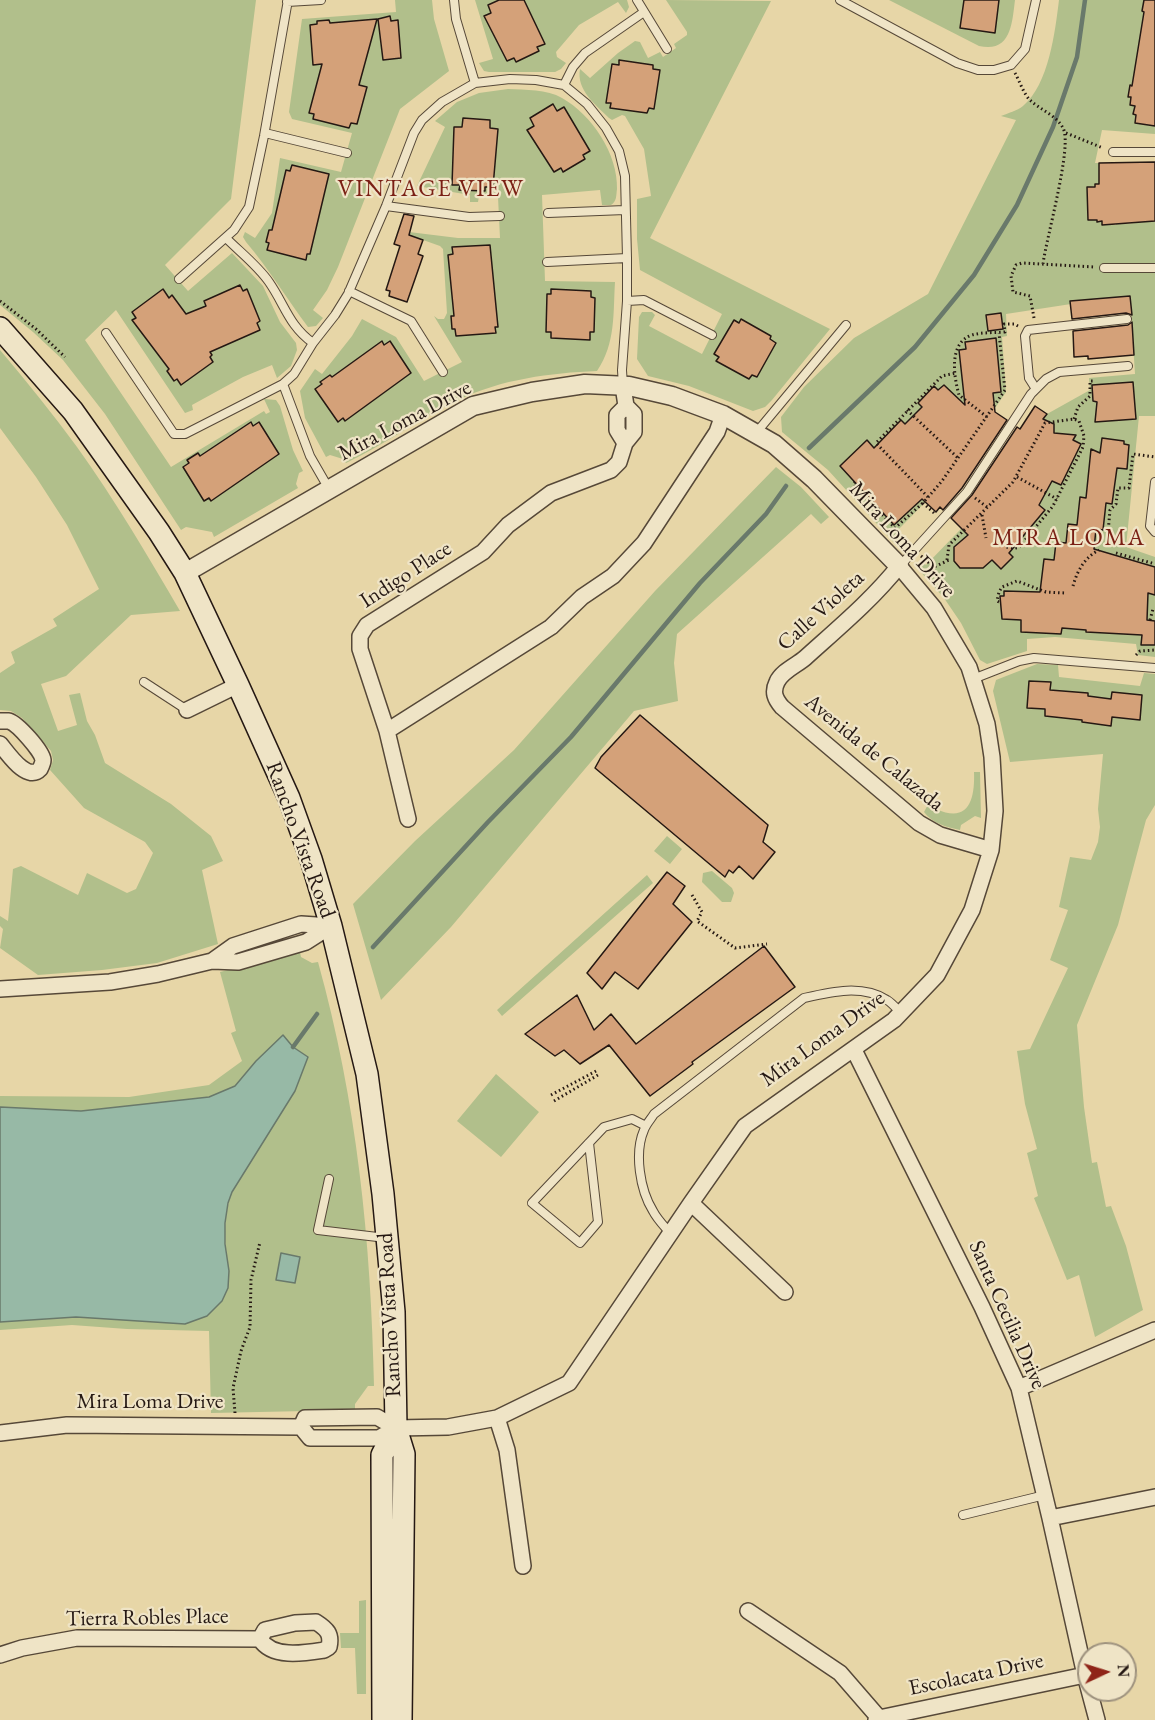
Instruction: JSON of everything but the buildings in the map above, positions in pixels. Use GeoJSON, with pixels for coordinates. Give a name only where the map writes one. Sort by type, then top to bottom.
{"type":"FeatureCollection","features":[{"type":"Feature","properties":{"kind":"main road","name":"Rancho Vista Road"},"geometry":{"type":"LineString","coordinates":[[0,328],[73,411],[159,532],[185,573],[289,798],[311,859],[331,926],[368,1074],[394,1312],[396,1428],[404,1454],[401,1720]]}},
{"type":"Feature","properties":{"kind":"main road","name":"Rancho Vista Road"},"geometry":{"type":"LineString","coordinates":[[383,1720],[382,1455],[396,1428]]}},
{"type":"Feature","properties":{"kind":"street","name":"Mira Loma Drive"},"geometry":{"type":"LineString","coordinates":[[185,573],[473,406],[532,392],[585,384],[623,386],[672,396],[723,414],[774,444],[814,479],[899,566],[934,608],[953,637],[973,679],[987,724],[992,757],[995,811],[991,850],[972,910],[937,975],[901,1013],[854,1050],[745,1126],[570,1383],[497,1418],[448,1427],[396,1428],[379,1438],[310,1438],[301,1427]]}},
{"type":"Feature","properties":{"kind":"street","name":"Indigo Place"},"geometry":{"type":"LineString","coordinates":[[408,819],[387,730],[360,649],[360,636],[367,625],[483,552],[508,525],[551,493],[611,470],[619,462],[625,444],[617,430],[616,415],[626,406],[623,386]]}},
{"type":"Feature","properties":{"kind":"street"},"geometry":{"type":"LineString","coordinates":[[387,730],[551,627],[582,597],[619,570],[644,543],[717,432],[723,414]]}},
{"type":"Feature","properties":{"kind":"street","name":"Calle Violeta"},"geometry":{"type":"LineString","coordinates":[[775,689],[777,680],[803,660],[886,584],[899,566]]}},
{"type":"Feature","properties":{"kind":"street"},"geometry":{"type":"LineString","coordinates":[[187,710],[238,685]]}},
{"type":"Feature","properties":{"kind":"street","name":"Avenida de Calazada"},"geometry":{"type":"LineString","coordinates":[[775,689],[775,699],[782,707],[919,823],[940,835],[991,850]]}},
{"type":"Feature","properties":{"kind":"street"},"geometry":{"type":"LineString","coordinates":[[0,721],[9,721],[20,728],[40,753],[43,760],[41,768],[36,772],[19,767],[0,744]]}},
{"type":"Feature","properties":{"kind":"street"},"geometry":{"type":"LineString","coordinates":[[0,989],[110,982],[158,974],[212,961],[233,946],[301,924],[331,926]]}},
{"type":"Feature","properties":{"kind":"street","name":"Santa Cecilia Drive"},"geometry":{"type":"LineString","coordinates":[[854,1050],[982,1307],[1019,1388],[1077,1642]]}},
{"type":"Feature","properties":{"kind":"street"},"geometry":{"type":"LineString","coordinates":[[691,1203],[785,1292]]}},
{"type":"Feature","properties":{"kind":"street"},"geometry":{"type":"LineString","coordinates":[[1019,1388],[1155,1330]]}},
{"type":"Feature","properties":{"kind":"street","name":"Mira Loma Drive"},"geometry":{"type":"LineString","coordinates":[[301,1427],[304,1418],[377,1417],[396,1428]]}},
{"type":"Feature","properties":{"kind":"street"},"geometry":{"type":"LineString","coordinates":[[497,1418],[507,1450],[523,1566]]}},
{"type":"Feature","properties":{"kind":"street","name":"Mira Loma Drive"},"geometry":{"type":"LineString","coordinates":[[0,1433],[67,1425],[301,1427]]}},
{"type":"Feature","properties":{"kind":"street"},"geometry":{"type":"LineString","coordinates":[[1050,1518],[1155,1497]]}},
{"type":"Feature","properties":{"kind":"street"},"geometry":{"type":"LineString","coordinates":[[748,1611],[840,1673],[878,1719]]}},
{"type":"Feature","properties":{"kind":"street","name":"Tierra Robles Place"},"geometry":{"type":"LineString","coordinates":[[0,1655],[22,1648],[77,1638],[260,1639]]}},
{"type":"Feature","properties":{"kind":"street","name":"Escolacata Drive"},"geometry":{"type":"LineString","coordinates":[[878,1719],[1077,1678]]}},
{"type":"Feature","properties":{"kind":"street","name":"Santa Cecilia Drive"},"geometry":{"type":"LineString","coordinates":[[1092,1702],[1097,1720]]}},
{"type":"Feature","properties":{"kind":"lane"},"geometry":{"type":"LineString","coordinates":[[179,279],[234,230],[249,207],[265,133],[287,1],[321,0]]}},
{"type":"Feature","properties":{"kind":"lane"},"geometry":{"type":"LineString","coordinates":[[454,0],[456,19],[475,83]]}},
{"type":"Feature","properties":{"kind":"lane"},"geometry":{"type":"LineString","coordinates":[[637,0],[667,49]]}},
{"type":"Feature","properties":{"kind":"lane"},"geometry":{"type":"LineString","coordinates":[[840,0],[957,63],[978,70],[994,70],[1011,65],[1025,49],[1036,0]]}},
{"type":"Feature","properties":{"kind":"lane"},"geometry":{"type":"LineString","coordinates":[[564,85],[573,67],[585,53],[644,12]]}},
{"type":"Feature","properties":{"kind":"lane"},"geometry":{"type":"LineString","coordinates":[[106,333],[174,434],[185,434],[282,384],[294,374],[349,291],[386,206],[414,133],[422,120],[442,102],[475,83],[510,79],[536,80],[564,85],[593,112],[606,128],[619,151],[625,176],[627,258],[623,386]]}},
{"type":"Feature","properties":{"kind":"lane"},"geometry":{"type":"LineString","coordinates":[[265,133],[347,153]]}},
{"type":"Feature","properties":{"kind":"lane"},"geometry":{"type":"LineString","coordinates":[[1113,152],[1155,152]]}},
{"type":"Feature","properties":{"kind":"lane"},"geometry":{"type":"LineString","coordinates":[[386,206],[469,217],[500,216]]}},
{"type":"Feature","properties":{"kind":"lane"},"geometry":{"type":"LineString","coordinates":[[548,213],[625,210]]}},
{"type":"Feature","properties":{"kind":"lane"},"geometry":{"type":"LineString","coordinates":[[226,238],[268,280],[289,320],[313,343]]}},
{"type":"Feature","properties":{"kind":"lane"},"geometry":{"type":"LineString","coordinates":[[548,262],[627,258]]}},
{"type":"Feature","properties":{"kind":"lane"},"geometry":{"type":"LineString","coordinates":[[1104,268],[1155,268]]}},
{"type":"Feature","properties":{"kind":"lane"},"geometry":{"type":"LineString","coordinates":[[349,291],[411,321],[443,372]]}},
{"type":"Feature","properties":{"kind":"lane"},"geometry":{"type":"LineString","coordinates":[[627,301],[644,300],[712,335]]}},
{"type":"Feature","properties":{"kind":"lane"},"geometry":{"type":"LineString","coordinates":[[1036,389],[1029,378],[1025,336],[1028,330],[1127,319]]}},
{"type":"Feature","properties":{"kind":"lane"},"geometry":{"type":"LineString","coordinates":[[756,433],[846,325]]}},
{"type":"Feature","properties":{"kind":"lane"},"geometry":{"type":"LineString","coordinates":[[899,566],[967,492],[1036,389],[1046,379],[1059,372],[1128,366]]}},
{"type":"Feature","properties":{"kind":"lane"},"geometry":{"type":"LineString","coordinates":[[282,384],[310,456],[329,490]]}},
{"type":"Feature","properties":{"kind":"lane"},"geometry":{"type":"LineString","coordinates":[[1155,482],[1150,526],[1155,532]]}},
{"type":"Feature","properties":{"kind":"lane"},"geometry":{"type":"LineString","coordinates":[[973,679],[1019,661],[1034,658],[1155,668]]}},
{"type":"Feature","properties":{"kind":"lane"},"geometry":{"type":"LineString","coordinates":[[144,682],[187,710]]}},
{"type":"Feature","properties":{"kind":"lane"},"geometry":{"type":"LineString","coordinates":[[670,1233],[654,1213],[646,1198],[641,1179],[639,1157],[644,1130],[654,1114],[804,998],[832,991],[863,992],[887,1000],[901,1013]]}},
{"type":"Feature","properties":{"kind":"lane"},"geometry":{"type":"LineString","coordinates":[[589,1143],[598,1222],[580,1243],[532,1203],[604,1126],[632,1119],[646,1126]]}},
{"type":"Feature","properties":{"kind":"lane"},"geometry":{"type":"LineString","coordinates":[[328,1179],[318,1230],[387,1239]]}},
{"type":"Feature","properties":{"kind":"lane"},"geometry":{"type":"LineString","coordinates":[[963,1515],[1045,1495]]}},
{"type":"Feature","properties":{"kind":"path"},"geometry":{"type":"LineString","coordinates":[[1011,65],[1029,99],[1062,125],[1066,133],[1059,188],[1043,264]]}},
{"type":"Feature","properties":{"kind":"path"},"geometry":{"type":"LineString","coordinates":[[1066,133],[1113,152]]}},
{"type":"Feature","properties":{"kind":"path"},"geometry":{"type":"LineString","coordinates":[[1035,329],[1032,299],[1030,296],[1013,292],[1011,276],[1016,265],[1022,263],[1104,268]]}},
{"type":"Feature","properties":{"kind":"path"},"geometry":{"type":"LineString","coordinates":[[0,302],[36,330],[65,357]]}},
{"type":"Feature","properties":{"kind":"path"},"geometry":{"type":"LineString","coordinates":[[987,417],[959,394],[956,350],[972,335],[1005,332],[1004,324],[1011,324],[1027,332]]}},
{"type":"Feature","properties":{"kind":"path"},"geometry":{"type":"LineString","coordinates":[[855,482],[853,483],[895,528],[928,497],[1005,390],[999,333]]}},
{"type":"Feature","properties":{"kind":"path"},"geometry":{"type":"LineString","coordinates":[[928,497],[876,443],[942,376],[956,374]]}},
{"type":"Feature","properties":{"kind":"path"},"geometry":{"type":"LineString","coordinates":[[1074,419],[1078,407],[1090,396],[1090,381],[1098,380]]}},
{"type":"Feature","properties":{"kind":"path"},"geometry":{"type":"LineString","coordinates":[[908,410],[958,458]]}},
{"type":"Feature","properties":{"kind":"path"},"geometry":{"type":"LineString","coordinates":[[914,549],[932,567],[937,567],[948,560],[949,545],[1017,477],[1045,423],[1074,419],[1079,421],[1083,428],[1083,447],[1057,499],[1018,548],[1004,547]]}},
{"type":"Feature","properties":{"kind":"path"},"geometry":{"type":"LineString","coordinates":[[1107,546],[1110,541],[1108,533],[1110,510],[1116,504],[1118,488],[1130,488],[1133,454],[1155,457]]}},
{"type":"Feature","properties":{"kind":"path"},"geometry":{"type":"LineString","coordinates":[[1017,477],[1057,499]]}},
{"type":"Feature","properties":{"kind":"path"},"geometry":{"type":"LineString","coordinates":[[922,503],[942,520]]}},
{"type":"Feature","properties":{"kind":"path"},"geometry":{"type":"LineString","coordinates":[[982,514],[986,538]]}},
{"type":"Feature","properties":{"kind":"path"},"geometry":{"type":"LineString","coordinates":[[1073,586],[1079,569],[1099,550]]}},
{"type":"Feature","properties":{"kind":"path"},"geometry":{"type":"LineString","coordinates":[[1116,553],[1155,564]]}},
{"type":"Feature","properties":{"kind":"path"},"geometry":{"type":"LineString","coordinates":[[999,602],[997,601],[998,596],[1002,587],[1017,581],[1046,592],[1065,593]]}},
{"type":"Feature","properties":{"kind":"path"},"geometry":{"type":"LineString","coordinates":[[1150,620],[1154,609]]}},
{"type":"Feature","properties":{"kind":"path"},"geometry":{"type":"LineString","coordinates":[[692,895],[702,912],[697,921],[735,948],[767,944]]}},
{"type":"Feature","properties":{"kind":"path"},"geometry":{"type":"LineString","coordinates":[[551,1095],[598,1072],[554,1101]]}},
{"type":"Feature","properties":{"kind":"path"},"geometry":{"type":"LineString","coordinates":[[235,1413],[233,1388],[241,1351],[250,1327],[251,1280],[260,1242]]}},
{"type":"Feature","properties":{"kind":"green space"},"geometry":{"type":"Polygon","coordinates":[[[0,0],[256,0],[231,199],[165,265],[188,291],[232,253],[263,286],[280,322],[296,343],[297,350],[291,366],[277,378],[272,365],[243,377],[192,405],[193,410],[185,413],[116,310],[85,340],[171,467],[264,411],[266,414],[270,412],[264,399],[276,400],[280,406],[293,450],[303,471],[299,473],[296,484],[298,488],[214,537],[212,532],[186,527],[181,530],[105,414],[63,360],[0,305],[0,0]]]}},
{"type":"Feature","properties":{"kind":"green space"},"geometry":{"type":"Polygon","coordinates":[[[395,0],[432,0],[434,19],[449,71],[400,109],[338,267],[327,290],[313,310],[323,318],[316,326],[308,327],[243,237],[245,232],[255,238],[272,213],[280,158],[341,172],[352,133],[292,119],[289,112],[302,19],[396,12],[395,0]]]}},
{"type":"Feature","properties":{"kind":"green space"},"geometry":{"type":"Polygon","coordinates":[[[475,0],[627,0],[629,7],[626,13],[618,2],[579,25],[556,52],[557,57],[566,63],[555,72],[489,72],[484,71],[479,63],[493,59],[475,0]]]}},
{"type":"Feature","properties":{"kind":"green space"},"geometry":{"type":"Polygon","coordinates":[[[666,0],[771,1],[650,238],[830,329],[772,400],[765,407],[753,411],[689,386],[648,376],[637,359],[639,317],[642,312],[652,312],[655,315],[649,326],[702,354],[722,314],[640,270],[637,199],[651,196],[644,149],[625,116],[622,115],[612,120],[609,118],[588,97],[581,84],[580,69],[590,78],[635,41],[640,42],[648,58],[660,52],[663,57],[676,48],[674,44],[687,35],[687,32],[666,0]]]}},
{"type":"Feature","properties":{"kind":"green space"},"geometry":{"type":"Polygon","coordinates":[[[889,0],[1015,0],[1008,35],[998,45],[990,47],[979,46],[889,0]]]}},
{"type":"Feature","properties":{"kind":"green space"},"geometry":{"type":"Polygon","coordinates":[[[1059,0],[1155,0],[1155,134],[1102,130],[1095,163],[1099,163],[1100,184],[1087,188],[1088,220],[1102,221],[1102,225],[1116,225],[1116,217],[1124,217],[1125,224],[1154,217],[1155,221],[1155,416],[1139,416],[1126,547],[1155,557],[1155,657],[1138,655],[1136,644],[1055,637],[1027,639],[1027,651],[987,664],[980,660],[961,623],[944,598],[918,569],[917,563],[921,561],[926,565],[988,501],[1047,414],[1090,390],[1089,378],[1135,374],[1130,296],[1071,301],[1071,304],[1006,314],[1007,336],[1002,337],[1006,392],[944,483],[897,531],[905,540],[903,545],[897,546],[828,470],[782,432],[781,417],[804,387],[854,338],[928,294],[1016,120],[1001,116],[1023,106],[1039,85],[1049,57],[1059,0]]]}},
{"type":"Feature","properties":{"kind":"green space"},"geometry":{"type":"Polygon","coordinates":[[[508,89],[550,93],[573,105],[593,125],[613,162],[617,189],[615,200],[611,205],[602,205],[600,190],[542,195],[545,281],[615,282],[611,339],[608,350],[597,371],[526,378],[492,387],[444,407],[346,463],[343,459],[330,455],[326,457],[305,418],[300,391],[315,369],[322,374],[352,336],[362,319],[396,337],[424,381],[462,362],[434,316],[444,319],[447,313],[443,249],[409,235],[409,232],[458,238],[500,238],[498,197],[479,196],[478,202],[470,202],[470,195],[417,186],[445,127],[435,121],[457,102],[479,93],[508,89]]]}},
{"type":"Feature","properties":{"kind":"green space"},"geometry":{"type":"Polygon","coordinates":[[[0,350],[49,410],[91,467],[131,528],[180,611],[131,615],[66,676],[41,684],[58,731],[77,725],[69,695],[80,693],[87,721],[95,735],[105,763],[171,804],[211,836],[223,861],[202,870],[218,944],[157,963],[38,975],[0,948],[3,929],[0,926],[0,916],[8,921],[13,869],[21,866],[78,895],[87,873],[127,893],[136,889],[153,853],[145,842],[84,808],[50,770],[53,760],[51,751],[22,718],[11,711],[0,710],[0,673],[15,663],[11,652],[57,626],[53,619],[99,589],[67,525],[0,428],[0,350]]]}},
{"type":"Feature","properties":{"kind":"green space"},"geometry":{"type":"Polygon","coordinates":[[[776,467],[801,487],[829,517],[821,524],[811,514],[677,634],[674,663],[678,701],[634,711],[451,927],[381,1000],[353,904],[415,841],[514,750],[655,591],[776,467]]]}},
{"type":"Feature","properties":{"kind":"green space"},"geometry":{"type":"Polygon","coordinates":[[[1037,664],[1058,665],[1059,677],[1140,686],[1144,673],[1155,674],[1155,805],[1146,820],[1118,925],[1077,1025],[1084,1107],[1092,1163],[1097,1162],[1106,1207],[1111,1206],[1126,1246],[1143,1310],[1095,1337],[1079,1275],[1067,1280],[1034,1198],[1038,1196],[1027,1153],[1037,1149],[1025,1104],[1017,1051],[1030,1049],[1068,968],[1050,960],[1068,910],[1059,907],[1070,857],[1091,860],[1098,842],[1100,827],[1098,809],[1103,754],[1010,762],[993,691],[996,680],[1037,664]]]}},
{"type":"Feature","properties":{"kind":"green space"},"geometry":{"type":"Polygon","coordinates":[[[974,772],[980,772],[981,818],[975,816],[961,825],[960,830],[940,824],[927,816],[924,812],[931,799],[938,805],[936,809],[947,813],[963,811],[971,800],[974,772]]]}},
{"type":"Feature","properties":{"kind":"green space"},"geometry":{"type":"Polygon","coordinates":[[[667,836],[682,849],[670,864],[654,851],[667,836]]]}},
{"type":"Feature","properties":{"kind":"green space"},"geometry":{"type":"Polygon","coordinates":[[[712,871],[732,888],[734,893],[731,902],[722,902],[702,882],[703,873],[712,871]]]}},
{"type":"Feature","properties":{"kind":"green space"},"geometry":{"type":"Polygon","coordinates":[[[647,875],[653,883],[502,1016],[497,1010],[647,875]]]}},
{"type":"Feature","properties":{"kind":"green space"},"geometry":{"type":"Polygon","coordinates":[[[300,952],[301,957],[312,963],[318,962],[343,1067],[360,1172],[369,1278],[374,1386],[368,1386],[355,1404],[355,1410],[211,1413],[209,1331],[72,1325],[0,1330],[0,1322],[77,1317],[229,1271],[226,1222],[232,1192],[295,1091],[308,1057],[293,1047],[256,1061],[235,1086],[209,1097],[81,1111],[0,1107],[0,1096],[129,1097],[209,1085],[242,1061],[231,1033],[236,1031],[220,972],[300,952]]]}},
{"type":"Feature","properties":{"kind":"green space"},"geometry":{"type":"Polygon","coordinates":[[[496,1074],[539,1112],[501,1157],[457,1121],[496,1074]]]}},
{"type":"Feature","properties":{"kind":"green space"},"geometry":{"type":"Polygon","coordinates":[[[366,1600],[366,1694],[357,1694],[355,1648],[341,1648],[340,1633],[359,1633],[359,1601],[366,1600]]]}},
{"type":"Feature","properties":{"kind":"shaded area"},"geometry":{"type":"Polygon","coordinates":[[[283,1035],[293,1047],[308,1057],[295,1091],[232,1192],[228,1203],[225,1244],[229,1271],[228,1288],[222,1301],[207,1316],[185,1324],[76,1317],[0,1322],[0,1107],[81,1111],[209,1097],[235,1086],[256,1061],[283,1035]]]}},
{"type":"Feature","properties":{"kind":"shaded area"},"geometry":{"type":"Polygon","coordinates":[[[281,1253],[300,1257],[295,1283],[276,1280],[281,1253]]]}},
{"type":"Feature","properties":{"kind":"waterway"},"geometry":{"type":"LineString","coordinates":[[809,448],[915,347],[974,275],[1017,205],[1053,127],[1077,57],[1085,0]]}},
{"type":"Feature","properties":{"kind":"waterway"},"geometry":{"type":"LineString","coordinates":[[373,947],[488,822],[571,737],[700,583],[766,514],[786,486]]}},
{"type":"Feature","properties":{"kind":"waterway"},"geometry":{"type":"LineString","coordinates":[[293,1047],[317,1014]]}},
{"type":"Feature","properties":{"kind":"district","name":"VINTAGE VIEW"},"geometry":{"type":"Point","coordinates":[431,189]}},
{"type":"Feature","properties":{"kind":"district","name":"MIRA LOMA"},"geometry":{"type":"Point","coordinates":[1069,538]}}]}
